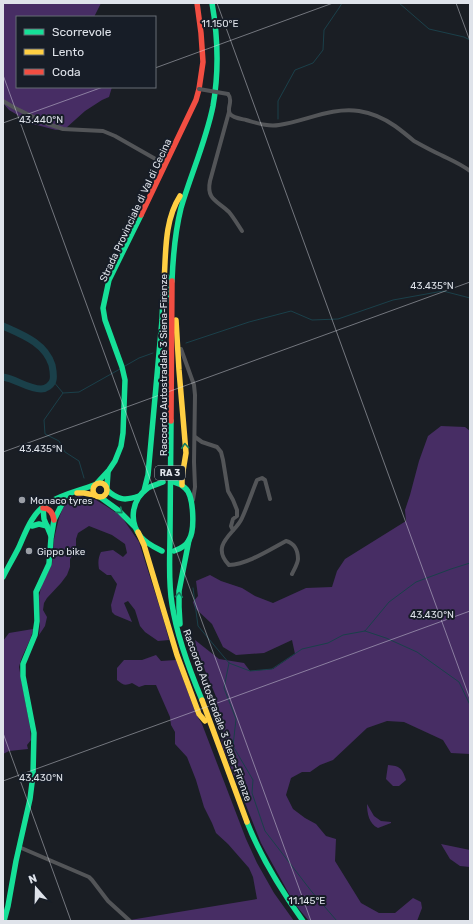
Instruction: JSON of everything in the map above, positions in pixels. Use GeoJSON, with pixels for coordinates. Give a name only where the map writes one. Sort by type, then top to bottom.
{"type":"FeatureCollection","features":[{"type":"Feature","properties":{"kind":"main road","name":"Strada Provinciale di Val di Cecina"},"geometry":{"type":"LineString","coordinates":[[96,484],[109,470],[119,452],[122,440],[124,402],[125,380],[103,308],[105,296],[109,280],[196,100],[203,62],[202,33],[197,3]]}},
{"type":"Feature","properties":{"kind":"main road","name":"Raccordo Autostradale 3 Siena-Firenze"},"geometry":{"type":"LineString","coordinates":[[208,3],[212,21],[214,45],[214,70],[209,105],[202,133],[180,196],[172,228],[167,275],[165,522],[166,586],[170,616],[181,658],[250,840],[260,863],[297,921]]}},
{"type":"Feature","properties":{"kind":"main road","name":"Raccordo Autostradale 3 Siena-Firenze"},"geometry":{"type":"LineString","coordinates":[[212,3],[218,39],[218,68],[216,87],[209,125],[184,196],[176,229],[173,258],[170,574],[172,604],[180,639],[192,675],[254,839],[260,853],[282,892],[303,921]]}},
{"type":"Feature","properties":{"kind":"main road"},"geometry":{"type":"LineString","coordinates":[[196,164],[195,174],[179,228],[176,260],[176,316],[186,453],[182,478],[192,503],[192,532],[181,579],[178,596],[178,609],[180,625],[189,656],[216,728],[217,740]]}},
{"type":"Feature","properties":{"kind":"main road"},"geometry":{"type":"LineString","coordinates":[[144,491],[148,475],[162,320],[167,240],[172,211],[180,196]]}},
{"type":"Feature","properties":{"kind":"main road","name":"Strada Provinciale di Val di Cecina"},"geometry":{"type":"LineString","coordinates":[[107,489],[109,470]]}},
{"type":"Feature","properties":{"kind":"main road"},"geometry":{"type":"LineString","coordinates":[[3,577],[36,514],[45,504],[100,482],[104,484],[114,497],[128,499],[139,496]]}},
{"type":"Feature","properties":{"kind":"main road"},"geometry":{"type":"LineString","coordinates":[[163,482],[154,485],[139,496],[134,505],[133,513],[137,530],[144,545],[177,655],[199,714],[205,722]]}},
{"type":"Feature","properties":{"kind":"main road"},"geometry":{"type":"LineString","coordinates":[[174,482],[184,486]]}},
{"type":"Feature","properties":{"kind":"main road"},"geometry":{"type":"LineString","coordinates":[[94,495],[92,490],[96,484]]}},
{"type":"Feature","properties":{"kind":"main road"},"geometry":{"type":"LineString","coordinates":[[100,498],[106,494],[107,489]]}},
{"type":"Feature","properties":{"kind":"main road"},"geometry":{"type":"LineString","coordinates":[[31,524],[34,518],[44,510],[49,503],[64,496],[80,493],[94,495],[108,502],[121,512],[147,544],[162,551]]}},
{"type":"Feature","properties":{"kind":"main road"},"geometry":{"type":"LineString","coordinates":[[4,921],[31,795],[33,775],[33,729],[22,667],[35,635],[37,621],[36,593],[50,562],[51,538],[54,520],[64,496]]}},
{"type":"Feature","properties":{"kind":"main road"},"geometry":{"type":"LineString","coordinates":[[44,510],[51,512],[54,520]]}},
{"type":"Feature","properties":{"kind":"main road"},"geometry":{"type":"LineString","coordinates":[[44,510],[51,538]]}},
{"type":"Feature","properties":{"kind":"main road"},"geometry":{"type":"LineString","coordinates":[[31,524],[42,524],[47,526]]}},
{"type":"Feature","properties":{"kind":"main road"},"geometry":{"type":"LineString","coordinates":[[174,551],[183,546],[189,540]]}},
{"type":"Feature","properties":{"kind":"street"},"geometry":{"type":"LineString","coordinates":[[199,89],[228,94],[231,99],[209,188],[212,198],[230,214],[242,232]]}},
{"type":"Feature","properties":{"kind":"street"},"geometry":{"type":"LineString","coordinates":[[3,101],[48,124],[63,129],[103,132],[115,136],[159,161],[154,175],[155,179],[158,180]]}},
{"type":"Feature","properties":{"kind":"street"},"geometry":{"type":"LineString","coordinates":[[229,112],[238,118],[265,125],[278,126],[329,112],[342,110],[369,113],[394,125],[414,140],[463,166],[470,172]]}},
{"type":"Feature","properties":{"kind":"street"},"geometry":{"type":"LineString","coordinates":[[181,349],[195,389],[195,483],[192,503]]}},
{"type":"Feature","properties":{"kind":"street"},"geometry":{"type":"LineString","coordinates":[[195,437],[202,442],[218,447],[221,452],[228,491],[237,510],[231,526],[233,530]]}},
{"type":"Feature","properties":{"kind":"street"},"geometry":{"type":"LineString","coordinates":[[270,499],[265,480],[262,478],[257,480],[242,519],[224,542],[222,552],[229,565],[236,564],[248,560],[286,541],[291,542],[295,546],[298,560],[292,574]]}},
{"type":"Feature","properties":{"kind":"street"},"geometry":{"type":"LineString","coordinates":[[184,486],[192,487],[195,483]]}},
{"type":"Feature","properties":{"kind":"street"},"geometry":{"type":"LineString","coordinates":[[19,847],[89,877],[108,901],[130,921]]}},
{"type":"Feature","properties":{"kind":"shaded area"},"geometry":{"type":"Polygon","coordinates":[[[3,3],[101,3],[94,16],[16,16],[16,88],[112,88],[109,97],[85,111],[66,128],[56,130],[33,124],[9,110],[3,103],[3,3]]]}},
{"type":"Feature","properties":{"kind":"shaded area"},"geometry":{"type":"Polygon","coordinates":[[[441,426],[465,427],[470,431],[470,754],[451,753],[443,740],[404,722],[387,721],[367,728],[333,760],[320,765],[310,772],[302,772],[291,778],[286,795],[293,809],[316,824],[326,836],[336,839],[335,861],[361,903],[379,913],[395,913],[413,898],[421,902],[422,908],[417,921],[309,921],[294,903],[261,843],[222,745],[221,734],[212,708],[217,699],[197,651],[195,640],[219,659],[244,663],[250,671],[273,669],[295,654],[292,640],[264,653],[236,655],[223,647],[212,624],[195,608],[193,602],[198,596],[196,581],[210,575],[273,603],[306,588],[332,587],[337,571],[345,559],[406,521],[405,510],[428,436],[441,426]]]}},
{"type":"Feature","properties":{"kind":"shaded area"},"geometry":{"type":"Polygon","coordinates":[[[79,496],[96,500],[121,516],[139,542],[169,640],[158,641],[145,632],[140,626],[135,610],[128,601],[124,603],[132,622],[115,615],[112,612],[111,605],[117,584],[111,575],[107,575],[99,569],[98,563],[101,552],[113,550],[123,557],[127,553],[125,544],[112,535],[89,526],[78,533],[76,539],[76,551],[70,559],[70,567],[67,575],[44,603],[43,610],[47,617],[45,626],[39,635],[39,596],[42,584],[52,564],[54,539],[59,518],[63,508],[69,500],[79,496]]]}},
{"type":"Feature","properties":{"kind":"shaded area"},"geometry":{"type":"Polygon","coordinates":[[[33,629],[19,667],[31,740],[27,745],[28,749],[9,751],[3,754],[3,641],[9,633],[33,629]]]}},
{"type":"Feature","properties":{"kind":"shaded area"},"geometry":{"type":"Polygon","coordinates":[[[156,655],[161,661],[176,660],[246,839],[257,863],[274,893],[294,921],[130,920],[257,899],[253,877],[249,868],[216,833],[204,807],[187,757],[175,744],[175,732],[156,685],[145,685],[139,687],[132,683],[124,684],[117,680],[117,668],[124,660],[142,660],[156,655]]]}},
{"type":"Feature","properties":{"kind":"shaded area"},"geometry":{"type":"Polygon","coordinates":[[[388,765],[400,768],[403,773],[406,780],[399,786],[393,786],[386,779],[388,765]]]}},
{"type":"Feature","properties":{"kind":"shaded area"},"geometry":{"type":"Polygon","coordinates":[[[367,804],[374,816],[381,821],[391,823],[378,828],[372,824],[367,811],[367,804]]]}},
{"type":"Feature","properties":{"kind":"shaded area"},"geometry":{"type":"Polygon","coordinates":[[[441,844],[470,850],[470,867],[460,866],[450,859],[441,844]]]}},
{"type":"Feature","properties":{"kind":"waterway"},"geometry":{"type":"LineString","coordinates":[[278,119],[278,101],[295,70],[313,63],[323,50],[324,30],[342,3]]}},
{"type":"Feature","properties":{"kind":"waterway"},"geometry":{"type":"LineString","coordinates":[[399,3],[429,29],[464,37],[470,40]]}},
{"type":"Feature","properties":{"kind":"waterway"},"geometry":{"type":"LineString","coordinates":[[186,343],[249,322],[291,311],[312,320],[338,319],[393,300],[443,291],[470,298]]}},
{"type":"Feature","properties":{"kind":"waterway"},"geometry":{"type":"LineString","coordinates":[[3,326],[39,345],[49,357],[53,371],[52,382],[50,385],[41,389],[36,389],[3,377]]}},
{"type":"Feature","properties":{"kind":"waterway"},"geometry":{"type":"LineString","coordinates":[[125,366],[139,358],[153,353]]}},
{"type":"Feature","properties":{"kind":"waterway"},"geometry":{"type":"LineString","coordinates":[[63,393],[79,392],[120,369]]}},
{"type":"Feature","properties":{"kind":"waterway"},"geometry":{"type":"LineString","coordinates":[[53,381],[63,393],[44,420],[45,434],[59,441],[65,452],[79,461],[84,478]]}},
{"type":"Feature","properties":{"kind":"waterway"},"geometry":{"type":"LineString","coordinates":[[193,588],[198,626],[229,663],[250,671],[272,669],[302,649],[328,643],[343,635],[365,631],[389,602],[416,582],[470,563]]}},
{"type":"Feature","properties":{"kind":"waterway"},"geometry":{"type":"LineString","coordinates":[[365,631],[386,638],[417,652],[459,682],[470,705]]}},
{"type":"Feature","properties":{"kind":"waterway"},"geometry":{"type":"LineString","coordinates":[[229,663],[224,688],[236,719],[233,746],[253,780],[252,793],[265,831],[312,892],[337,921]]}},
{"type":"Feature","properties":{"kind":"traffic: fast"},"geometry":{"type":"LineString","coordinates":[[172,281],[175,244],[181,208],[210,119],[215,93],[217,54],[216,29],[212,3]]}},
{"type":"Feature","properties":{"kind":"traffic: fast"},"geometry":{"type":"LineString","coordinates":[[97,483],[115,461],[121,446],[123,433],[125,380],[122,367],[105,320],[103,308],[109,280],[141,215]]}},
{"type":"Feature","properties":{"kind":"traffic: fast"},"geometry":{"type":"LineString","coordinates":[[167,277],[167,300]]}},
{"type":"Feature","properties":{"kind":"traffic: fast"},"geometry":{"type":"LineString","coordinates":[[144,491],[148,475],[163,294]]}},
{"type":"Feature","properties":{"kind":"traffic: fast"},"geometry":{"type":"LineString","coordinates":[[171,421],[170,587],[174,616],[180,641],[202,700]]}},
{"type":"Feature","properties":{"kind":"traffic: fast"},"geometry":{"type":"LineString","coordinates":[[107,487],[108,472]]}},
{"type":"Feature","properties":{"kind":"traffic: fast"},"geometry":{"type":"LineString","coordinates":[[162,551],[141,537],[134,524],[133,517],[135,504],[138,498],[148,488],[163,482]]}},
{"type":"Feature","properties":{"kind":"traffic: fast"},"geometry":{"type":"LineString","coordinates":[[174,482],[183,486],[188,492],[193,513],[191,535],[188,542],[183,547],[174,551]]}},
{"type":"Feature","properties":{"kind":"traffic: fast"},"geometry":{"type":"LineString","coordinates":[[3,577],[30,523],[42,507],[59,497],[94,485]]}},
{"type":"Feature","properties":{"kind":"traffic: fast"},"geometry":{"type":"LineString","coordinates":[[107,490],[118,498],[122,499],[130,499],[139,496]]}},
{"type":"Feature","properties":{"kind":"traffic: fast"},"geometry":{"type":"LineString","coordinates":[[100,497],[118,510],[134,526]]}},
{"type":"Feature","properties":{"kind":"traffic: fast"},"geometry":{"type":"LineString","coordinates":[[4,921],[30,799],[33,775],[34,733],[23,676],[23,664],[35,635],[37,621],[36,592],[49,564],[54,520],[65,498]]}},
{"type":"Feature","properties":{"kind":"traffic: fast"},"geometry":{"type":"LineString","coordinates":[[43,508],[44,519],[51,536]]}},
{"type":"Feature","properties":{"kind":"traffic: fast"},"geometry":{"type":"LineString","coordinates":[[32,526],[39,524],[47,526]]}},
{"type":"Feature","properties":{"kind":"traffic: fast"},"geometry":{"type":"LineString","coordinates":[[180,624],[179,591],[189,540]]}},
{"type":"Feature","properties":{"kind":"traffic: fast"},"geometry":{"type":"LineString","coordinates":[[247,822],[272,873],[303,921]]}},
{"type":"Feature","properties":{"kind":"traffic: slow"},"geometry":{"type":"LineString","coordinates":[[164,282],[168,227],[180,196]]}},
{"type":"Feature","properties":{"kind":"traffic: slow"},"geometry":{"type":"LineString","coordinates":[[176,320],[186,453],[182,485]]}},
{"type":"Feature","properties":{"kind":"traffic: slow"},"geometry":{"type":"LineString","coordinates":[[97,483],[103,483],[107,487],[107,490],[107,493],[103,497],[97,497],[93,493],[93,487],[97,483]]}},
{"type":"Feature","properties":{"kind":"traffic: slow"},"geometry":{"type":"LineString","coordinates":[[77,493],[94,495]]}},
{"type":"Feature","properties":{"kind":"traffic: slow"},"geometry":{"type":"LineString","coordinates":[[138,532],[144,545],[177,655],[199,714],[205,721]]}},
{"type":"Feature","properties":{"kind":"traffic: slow"},"geometry":{"type":"LineString","coordinates":[[202,700],[247,822]]}},
{"type":"Feature","properties":{"kind":"traffic: jam"},"geometry":{"type":"LineString","coordinates":[[141,215],[196,100],[199,89],[203,62],[197,3]]}},
{"type":"Feature","properties":{"kind":"traffic: jam"},"geometry":{"type":"LineString","coordinates":[[171,421],[172,281]]}},
{"type":"Feature","properties":{"kind":"traffic: jam"},"geometry":{"type":"LineString","coordinates":[[43,508],[48,509],[51,512],[54,520]]}},
{"type":"Feature","properties":{"kind":"place","name":"Monaco tyres"},"geometry":{"type":"Point","coordinates":[22,500]}},
{"type":"Feature","properties":{"kind":"place","name":"Gippo bike"},"geometry":{"type":"Point","coordinates":[29,551]}}]}
